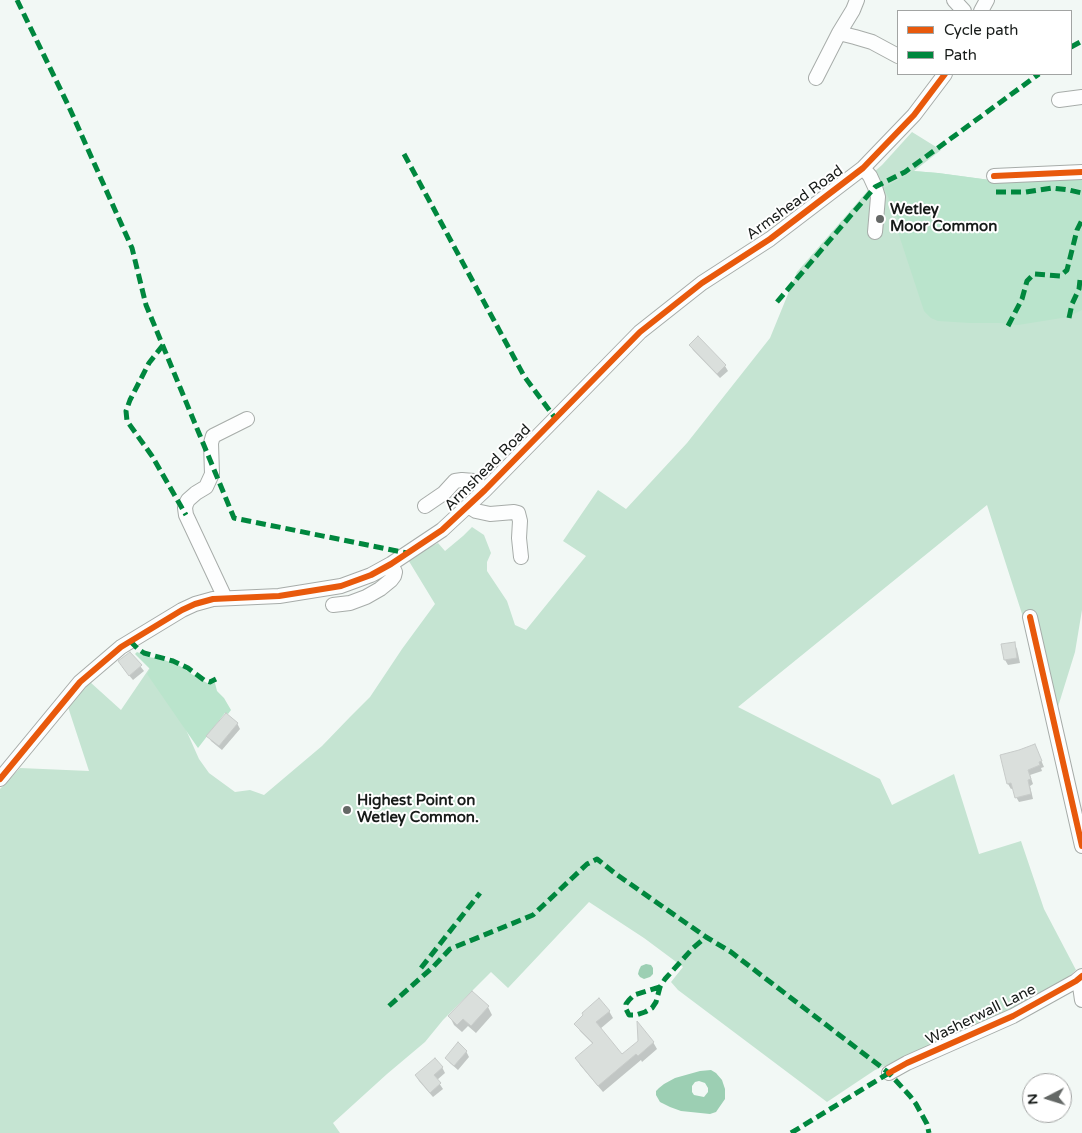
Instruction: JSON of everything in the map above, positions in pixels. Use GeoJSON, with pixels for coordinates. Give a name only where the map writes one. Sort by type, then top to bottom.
{"type":"FeatureCollection","features":[{"type":"Feature","properties":{"kind":"street"},"geometry":{"type":"LineString","coordinates":[[816,78],[839,33],[854,10],[857,0]]}},
{"type":"Feature","properties":{"kind":"street"},"geometry":{"type":"LineString","coordinates":[[954,0],[963,10]]}},
{"type":"Feature","properties":{"kind":"street"},"geometry":{"type":"LineString","coordinates":[[839,33],[872,42],[897,55]]}},
{"type":"Feature","properties":{"kind":"street","name":"Armshead Road"},"geometry":{"type":"LineString","coordinates":[[0,780],[80,682],[121,647],[182,610],[213,599],[279,596],[341,586],[371,575],[391,564],[442,530],[485,490],[640,332],[702,283],[770,239],[863,168],[914,115],[939,76]]}},
{"type":"Feature","properties":{"kind":"street"},"geometry":{"type":"LineString","coordinates":[[1059,100],[1082,97]]}},
{"type":"Feature","properties":{"kind":"street"},"geometry":{"type":"LineString","coordinates":[[863,168],[876,187],[878,197],[875,232]]}},
{"type":"Feature","properties":{"kind":"street"},"geometry":{"type":"LineString","coordinates":[[994,176],[1010,168],[1082,172]]}},
{"type":"Feature","properties":{"kind":"street"},"geometry":{"type":"LineString","coordinates":[[225,598],[186,515],[185,508],[188,500],[206,487],[212,474],[211,443],[214,436],[247,419]]}},
{"type":"Feature","properties":{"kind":"street"},"geometry":{"type":"LineString","coordinates":[[425,506],[444,493],[455,481],[474,481],[485,490]]}},
{"type":"Feature","properties":{"kind":"street"},"geometry":{"type":"LineString","coordinates":[[468,506],[476,511],[490,514],[518,513],[521,557]]}},
{"type":"Feature","properties":{"kind":"street"},"geometry":{"type":"LineString","coordinates":[[333,605],[366,597],[380,589],[394,576],[395,572],[391,564]]}},
{"type":"Feature","properties":{"kind":"street"},"geometry":{"type":"LineString","coordinates":[[1030,617],[1082,846]]}},
{"type":"Feature","properties":{"kind":"street"},"geometry":{"type":"LineString","coordinates":[[1081,978],[1082,1000]]}},
{"type":"Feature","properties":{"kind":"street","name":"Washerwall Lane"},"geometry":{"type":"LineString","coordinates":[[889,1073],[907,1063],[1013,1016],[1081,978]]}},
{"type":"Feature","properties":{"kind":"shaded area"},"geometry":{"type":"Polygon","coordinates":[[[912,132],[941,150],[914,171],[990,180],[1082,177],[1082,610],[1075,652],[1057,710],[1036,613],[1023,617],[987,505],[738,707],[880,779],[892,805],[954,774],[979,854],[1021,841],[1044,909],[1076,970],[1066,979],[1000,1016],[949,1040],[875,1070],[827,1102],[678,990],[671,982],[683,967],[644,938],[589,902],[508,988],[491,972],[443,1020],[425,1042],[333,1123],[340,1133],[0,1133],[0,789],[20,768],[89,771],[68,707],[90,682],[121,710],[155,660],[199,759],[209,773],[235,792],[250,790],[264,795],[322,746],[370,697],[435,604],[407,558],[438,543],[445,551],[472,527],[484,535],[491,553],[487,562],[487,571],[507,601],[515,625],[526,630],[586,556],[563,541],[598,490],[626,509],[687,443],[770,338],[797,272],[870,188],[867,178],[882,165],[912,132]]]}},
{"type":"Feature","properties":{"kind":"shaded area"},"geometry":{"type":"Polygon","coordinates":[[[913,171],[990,180],[1082,177],[1082,310],[1068,317],[1018,325],[938,321],[931,318],[924,311],[897,229],[902,228],[884,188],[913,171]]]}},
{"type":"Feature","properties":{"kind":"shaded area"},"geometry":{"type":"Polygon","coordinates":[[[137,652],[180,666],[209,684],[215,683],[217,691],[231,710],[228,714],[225,713],[198,748],[147,674],[150,669],[135,654],[137,652]]]}},
{"type":"Feature","properties":{"kind":"shaded area"},"geometry":{"type":"Polygon","coordinates":[[[651,965],[653,974],[644,979],[638,974],[641,966],[651,965]]]}},
{"type":"Feature","properties":{"kind":"shaded area"},"geometry":{"type":"Polygon","coordinates":[[[711,1070],[722,1080],[725,1089],[725,1099],[716,1112],[710,1114],[681,1111],[660,1102],[656,1091],[664,1084],[675,1078],[711,1070]],[[695,1082],[692,1086],[694,1095],[704,1097],[708,1092],[705,1083],[695,1082]]]}},
{"type":"Feature","properties":{"kind":"building"},"geometry":{"type":"Polygon","coordinates":[[[698,336],[726,365],[717,374],[689,345],[698,336]]]}},
{"type":"Feature","properties":{"kind":"building"},"geometry":{"type":"Polygon","coordinates":[[[1015,642],[1017,658],[1004,660],[1001,644],[1015,642]]]}},
{"type":"Feature","properties":{"kind":"building"},"geometry":{"type":"Polygon","coordinates":[[[130,652],[142,665],[129,676],[118,661],[130,652]]]}},
{"type":"Feature","properties":{"kind":"building"},"geometry":{"type":"Polygon","coordinates":[[[226,713],[238,723],[219,746],[206,736],[226,713]]]}},
{"type":"Feature","properties":{"kind":"building"},"geometry":{"type":"Polygon","coordinates":[[[1035,744],[1042,761],[1039,762],[1040,765],[1028,770],[1031,779],[1028,780],[1031,794],[1015,798],[1011,783],[1007,784],[1000,755],[1035,744]]]}},
{"type":"Feature","properties":{"kind":"building"},"geometry":{"type":"Polygon","coordinates":[[[472,991],[489,1006],[471,1026],[463,1019],[457,1025],[448,1016],[472,991]]]}},
{"type":"Feature","properties":{"kind":"building"},"geometry":{"type":"Polygon","coordinates":[[[599,998],[610,1011],[596,1022],[622,1054],[638,1041],[637,1021],[654,1042],[638,1056],[636,1054],[598,1086],[575,1058],[593,1043],[574,1024],[583,1015],[582,1013],[599,998]]]}},
{"type":"Feature","properties":{"kind":"building"},"geometry":{"type":"Polygon","coordinates":[[[458,1042],[467,1051],[454,1066],[445,1058],[458,1042]]]}},
{"type":"Feature","properties":{"kind":"building"},"geometry":{"type":"Polygon","coordinates":[[[435,1058],[443,1067],[434,1075],[441,1083],[430,1093],[415,1075],[435,1058]]]}},
{"type":"Feature","properties":{"kind":"marked path"},"geometry":{"type":"LineString","coordinates":[[17,0],[69,107],[132,248],[146,305],[234,518],[407,553]]}},
{"type":"Feature","properties":{"kind":"marked path"},"geometry":{"type":"LineString","coordinates":[[1072,46],[1082,41]]}},
{"type":"Feature","properties":{"kind":"marked path"},"geometry":{"type":"LineString","coordinates":[[777,302],[875,187],[905,172],[1038,75]]}},
{"type":"Feature","properties":{"kind":"marked path"},"geometry":{"type":"LineString","coordinates":[[404,154],[524,376],[555,418]]}},
{"type":"Feature","properties":{"kind":"marked path"},"geometry":{"type":"LineString","coordinates":[[996,192],[1026,192],[1052,188],[1082,193]]}},
{"type":"Feature","properties":{"kind":"marked path"},"geometry":{"type":"LineString","coordinates":[[1008,326],[1022,299],[1027,281],[1034,274],[1060,276],[1067,270],[1077,230],[1082,220]]}},
{"type":"Feature","properties":{"kind":"marked path"},"geometry":{"type":"LineString","coordinates":[[1069,318],[1072,304],[1079,289],[1080,280]]}},
{"type":"Feature","properties":{"kind":"marked path"},"geometry":{"type":"LineString","coordinates":[[163,345],[149,363],[130,400],[126,411],[127,421],[152,456],[186,515]]}},
{"type":"Feature","properties":{"kind":"marked path"},"geometry":{"type":"LineString","coordinates":[[130,641],[144,653],[173,661],[188,668],[204,680],[210,682],[216,679]]}},
{"type":"Feature","properties":{"kind":"marked path"},"geometry":{"type":"LineString","coordinates":[[389,1006],[433,967],[450,949],[533,915],[587,864],[597,859],[706,937],[731,952],[889,1073],[916,1104],[927,1124],[929,1133]]}},
{"type":"Feature","properties":{"kind":"marked path"},"geometry":{"type":"LineString","coordinates":[[421,968],[480,893]]}},
{"type":"Feature","properties":{"kind":"marked path"},"geometry":{"type":"LineString","coordinates":[[660,987],[634,995],[626,1004],[629,1015],[636,1015],[652,1008],[665,979],[693,948],[706,937]]}},
{"type":"Feature","properties":{"kind":"marked path"},"geometry":{"type":"LineString","coordinates":[[791,1133],[889,1073]]}},
{"type":"Feature","properties":{"kind":"cycle path"},"geometry":{"type":"LineString","coordinates":[[0,779],[80,682],[121,647],[182,610],[213,599],[279,596],[341,586],[371,575],[391,564],[442,530],[485,490],[640,332],[702,283],[770,239],[863,168],[914,115],[944,75]]}},
{"type":"Feature","properties":{"kind":"cycle path"},"geometry":{"type":"LineString","coordinates":[[994,176],[1082,172]]}},
{"type":"Feature","properties":{"kind":"cycle path"},"geometry":{"type":"LineString","coordinates":[[1030,617],[1082,846]]}},
{"type":"Feature","properties":{"kind":"cycle path"},"geometry":{"type":"LineString","coordinates":[[889,1073],[907,1063],[1013,1016],[1082,976]]}},
{"type":"Feature","properties":{"kind":"place","name":"Wetley Moor Common"},"geometry":{"type":"Point","coordinates":[880,219]}},
{"type":"Feature","properties":{"kind":"place","name":"Highest Point on Wetley Common."},"geometry":{"type":"Point","coordinates":[347,810]}}]}
